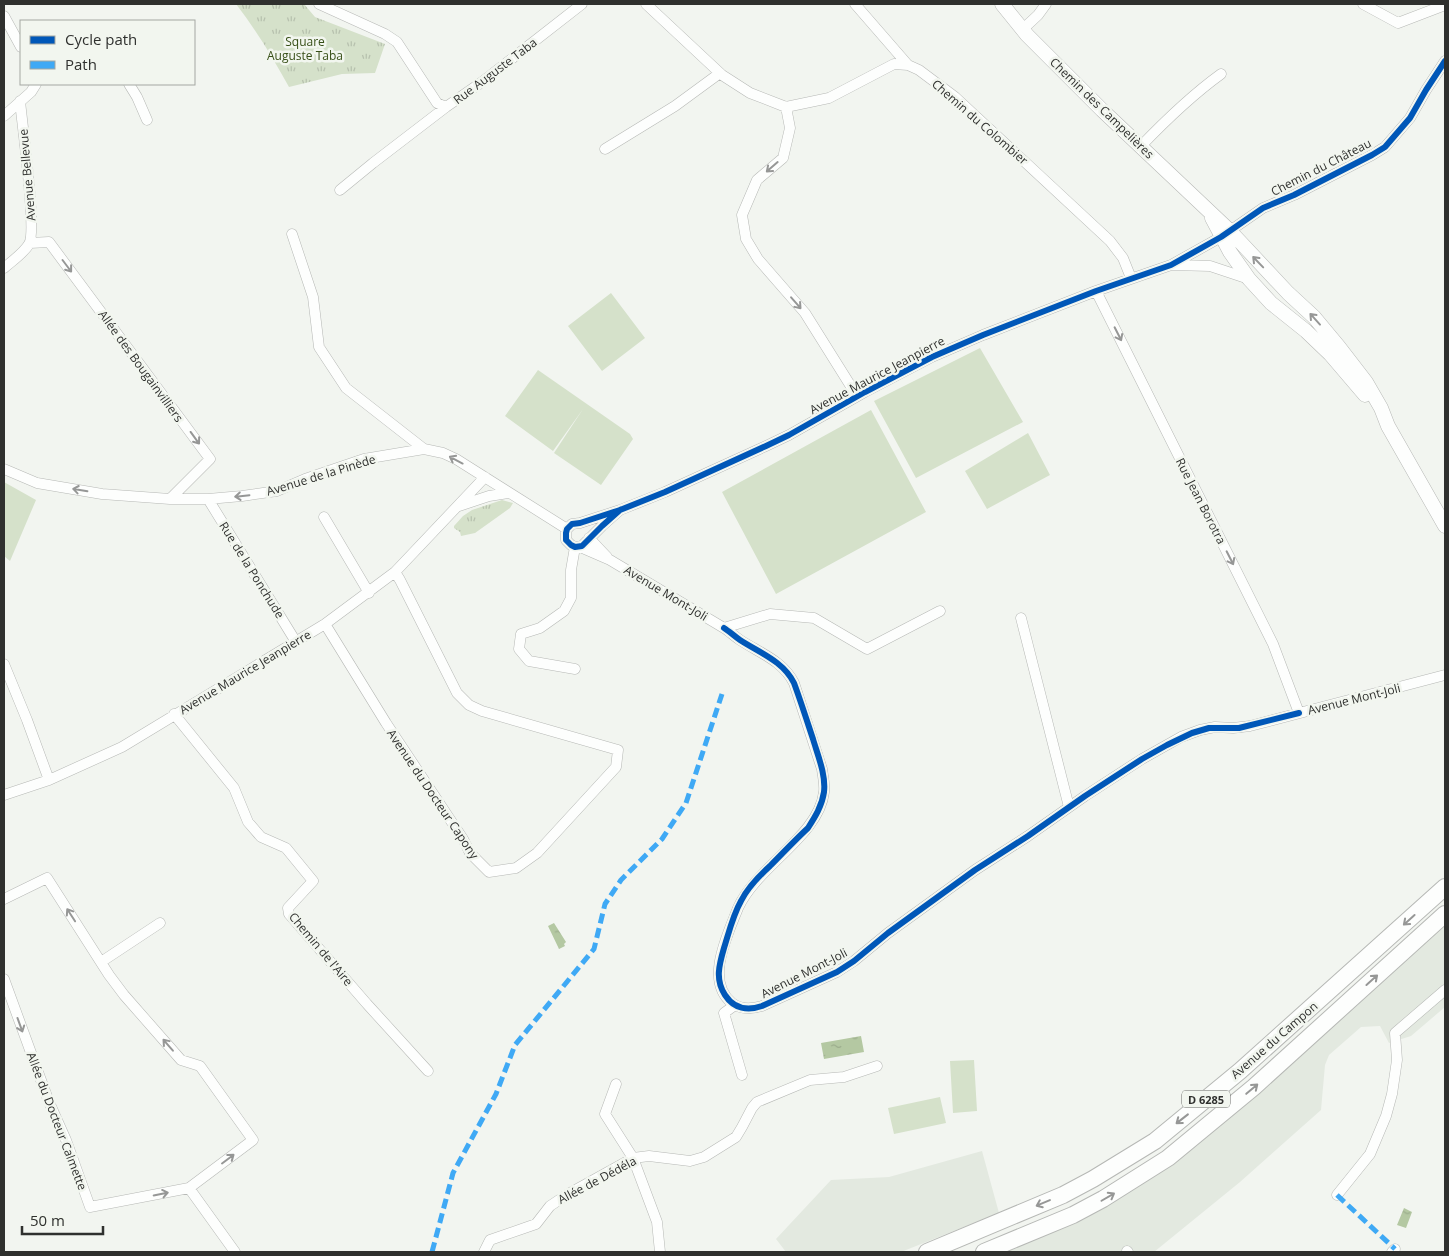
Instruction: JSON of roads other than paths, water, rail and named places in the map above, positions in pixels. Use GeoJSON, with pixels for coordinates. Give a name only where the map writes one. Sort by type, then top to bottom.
{"type":"FeatureCollection","features":[{"type":"Feature","properties":{"kind":"main road","name":"Chemin des Campelières"},"geometry":{"type":"LineString","coordinates":[[1002,4],[1022,30],[1102,110],[1206,208],[1225,234],[1249,279],[1271,303],[1306,331],[1345,370],[1388,426],[1445,526]]}},
{"type":"Feature","properties":{"kind":"main road","name":"Chemin des Campelières"},"geometry":{"type":"LineString","coordinates":[[1225,234],[1314,317],[1366,382],[1381,408],[1388,426]]}},
{"type":"Feature","properties":{"kind":"main road","name":"Avenue du Campon"},"geometry":{"type":"LineString","coordinates":[[927,1252],[1063,1195],[1094,1179],[1154,1140],[1240,1071],[1445,887]]}},
{"type":"Feature","properties":{"kind":"main road","name":"Avenue du Campon"},"geometry":{"type":"LineString","coordinates":[[984,1252],[1073,1215],[1103,1199],[1168,1158],[1254,1087],[1445,914]]}},
{"type":"Feature","properties":{"kind":"street","name":"Rue Auguste Taba"},"geometry":{"type":"LineString","coordinates":[[319,4],[385,34],[397,42],[437,103],[446,107],[482,82],[582,4]]}},
{"type":"Feature","properties":{"kind":"street"},"geometry":{"type":"LineString","coordinates":[[646,4],[720,73],[750,93],[786,108],[829,98],[894,64],[908,65]]}},
{"type":"Feature","properties":{"kind":"street","name":"Chemin du Colombier"},"geometry":{"type":"LineString","coordinates":[[855,4],[908,65],[919,70],[955,97],[1110,241],[1123,258],[1131,278]]}},
{"type":"Feature","properties":{"kind":"street"},"geometry":{"type":"LineString","coordinates":[[1022,30],[1038,15],[1046,4]]}},
{"type":"Feature","properties":{"kind":"street"},"geometry":{"type":"LineString","coordinates":[[1363,4],[1398,23],[1445,5]]}},
{"type":"Feature","properties":{"kind":"street"},"geometry":{"type":"LineString","coordinates":[[4,16],[20,45]]}},
{"type":"Feature","properties":{"kind":"street","name":"Chemin du Château"},"geometry":{"type":"LineString","coordinates":[[1225,234],[1263,208],[1294,195],[1385,147],[1410,118],[1445,61]]}},
{"type":"Feature","properties":{"kind":"street"},"geometry":{"type":"LineString","coordinates":[[605,149],[675,106],[720,73]]}},
{"type":"Feature","properties":{"kind":"street"},"geometry":{"type":"LineString","coordinates":[[1141,146],[1184,105],[1222,74]]}},
{"type":"Feature","properties":{"kind":"street"},"geometry":{"type":"LineString","coordinates":[[4,116],[31,92],[35,85]]}},
{"type":"Feature","properties":{"kind":"street"},"geometry":{"type":"LineString","coordinates":[[130,85],[138,96],[146,120]]}},
{"type":"Feature","properties":{"kind":"street","name":"Avenue Bellevue"},"geometry":{"type":"LineString","coordinates":[[20,102],[32,217],[30,243]]}},
{"type":"Feature","properties":{"kind":"street"},"geometry":{"type":"LineString","coordinates":[[340,190],[372,163],[446,107]]}},
{"type":"Feature","properties":{"kind":"street"},"geometry":{"type":"LineString","coordinates":[[786,108],[790,128],[783,158],[757,180],[742,215],[746,239],[758,259],[805,313],[857,396]]}},
{"type":"Feature","properties":{"kind":"street"},"geometry":{"type":"LineString","coordinates":[[292,234],[313,297],[319,347],[346,388],[424,449]]}},
{"type":"Feature","properties":{"kind":"street","name":"Avenue Maurice Jeanpierre"},"geometry":{"type":"LineString","coordinates":[[580,523],[665,492],[789,435],[857,396],[932,358],[983,335],[1096,291],[1171,265],[1225,234]]}},
{"type":"Feature","properties":{"kind":"street","name":"Allée des Bougainvilliers"},"geometry":{"type":"LineString","coordinates":[[30,243],[49,242],[210,459],[170,499]]}},
{"type":"Feature","properties":{"kind":"street"},"geometry":{"type":"LineString","coordinates":[[4,268],[30,243]]}},
{"type":"Feature","properties":{"kind":"street"},"geometry":{"type":"LineString","coordinates":[[1171,265],[1210,266],[1249,279]]}},
{"type":"Feature","properties":{"kind":"street","name":"Rue Jean Borotra"},"geometry":{"type":"LineString","coordinates":[[1096,291],[1273,644],[1299,713]]}},
{"type":"Feature","properties":{"kind":"street","name":"Avenue de la Pinède"},"geometry":{"type":"LineString","coordinates":[[4,469],[37,483],[102,494],[170,499],[208,499],[277,491],[305,479],[364,459],[424,449],[443,453],[485,477]]}},
{"type":"Feature","properties":{"kind":"street"},"geometry":{"type":"LineString","coordinates":[[485,477],[567,530]]}},
{"type":"Feature","properties":{"kind":"street","name":"Avenue Maurice Jeanpierre"},"geometry":{"type":"LineString","coordinates":[[4,795],[49,780],[122,747],[325,624],[394,572],[485,477]]}},
{"type":"Feature","properties":{"kind":"street","name":"Avenue Maurice Jeanpierre"},"geometry":{"type":"LineString","coordinates":[[458,506],[489,496],[508,493]]}},
{"type":"Feature","properties":{"kind":"street","name":"Rue de la Ponchude"},"geometry":{"type":"LineString","coordinates":[[208,499],[296,642]]}},
{"type":"Feature","properties":{"kind":"street","name":"Avenue Maurice Jeanpierre"},"geometry":{"type":"LineString","coordinates":[[589,538],[620,510]]}},
{"type":"Feature","properties":{"kind":"street"},"geometry":{"type":"LineString","coordinates":[[324,517],[368,593]]}},
{"type":"Feature","properties":{"kind":"street"},"geometry":{"type":"LineString","coordinates":[[580,523],[589,530],[589,538],[585,544],[577,547],[572,546],[566,540],[567,530],[572,524],[580,523]]}},
{"type":"Feature","properties":{"kind":"street","name":"Avenue Mont-Joli"},"geometry":{"type":"LineString","coordinates":[[589,538],[610,560]]}},
{"type":"Feature","properties":{"kind":"street"},"geometry":{"type":"LineString","coordinates":[[575,669],[528,661],[520,649],[521,634],[540,628],[564,611],[570,598],[570,570],[577,547]]}},
{"type":"Feature","properties":{"kind":"street","name":"Avenue Mont-Joli"},"geometry":{"type":"LineString","coordinates":[[577,547],[610,560],[724,628],[777,662],[790,675],[794,683],[822,769],[824,793],[819,810],[808,828],[756,880],[745,894],[738,908],[718,974],[722,991],[728,1000],[746,1009],[762,1006],[837,972],[974,870],[1142,759],[1192,733],[1215,727],[1239,728],[1445,676]]}},
{"type":"Feature","properties":{"kind":"street","name":"Avenue du Docteur Capony"},"geometry":{"type":"LineString","coordinates":[[325,624],[470,853],[489,872],[516,868],[537,853],[616,767],[618,750],[482,711],[469,705],[457,693],[400,580],[394,572]]}},
{"type":"Feature","properties":{"kind":"street"},"geometry":{"type":"LineString","coordinates":[[724,628],[770,614],[814,618],[867,649],[940,611]]}},
{"type":"Feature","properties":{"kind":"street"},"geometry":{"type":"LineString","coordinates":[[1021,618],[1069,807]]}},
{"type":"Feature","properties":{"kind":"street"},"geometry":{"type":"LineString","coordinates":[[4,664],[49,780]]}},
{"type":"Feature","properties":{"kind":"street","name":"Chemin de l'Aire"},"geometry":{"type":"LineString","coordinates":[[174,714],[234,788],[248,822],[261,837],[286,848],[313,881],[288,908],[289,914],[360,997],[428,1071]]}},
{"type":"Feature","properties":{"kind":"street"},"geometry":{"type":"LineString","coordinates":[[4,899],[47,878],[124,995],[182,1060],[200,1066],[254,1140],[189,1188],[235,1252]]}},
{"type":"Feature","properties":{"kind":"street"},"geometry":{"type":"LineString","coordinates":[[101,962],[160,923]]}},
{"type":"Feature","properties":{"kind":"street","name":"Allée du Docteur Calmette"},"geometry":{"type":"LineString","coordinates":[[4,980],[48,1102],[66,1140],[90,1207],[189,1188]]}},
{"type":"Feature","properties":{"kind":"street"},"geometry":{"type":"LineString","coordinates":[[1337,1195],[1370,1154],[1386,1116],[1392,1094],[1397,1060],[1395,1033],[1445,990]]}},
{"type":"Feature","properties":{"kind":"street"},"geometry":{"type":"LineString","coordinates":[[735,1005],[724,1013],[742,1075]]}},
{"type":"Feature","properties":{"kind":"street","name":"Allée de Dédéla"},"geometry":{"type":"LineString","coordinates":[[484,1252],[490,1240],[536,1224],[550,1206],[632,1158],[649,1156],[682,1161],[698,1160],[736,1137],[752,1108],[765,1098],[810,1080],[844,1077],[876,1066]]}},
{"type":"Feature","properties":{"kind":"street"},"geometry":{"type":"LineString","coordinates":[[616,1084],[605,1114],[632,1158],[657,1222],[660,1252]]}},
{"type":"Feature","properties":{"kind":"water"},"geometry":{"type":"Polygon","coordinates":[[[554,923],[566,942],[565,946],[559,949],[548,926],[554,923]]]}},
{"type":"Feature","properties":{"kind":"water"},"geometry":{"type":"Polygon","coordinates":[[[861,1036],[864,1052],[824,1059],[821,1043],[861,1036]]]}},
{"type":"Feature","properties":{"kind":"water"},"geometry":{"type":"Polygon","coordinates":[[[1404,1208],[1412,1212],[1406,1228],[1397,1225],[1404,1208]]]}},
{"type":"Feature","properties":{"kind":"park label","name":"Square Auguste Taba"},"geometry":{"type":"Point","coordinates":[305,48]}}]}
